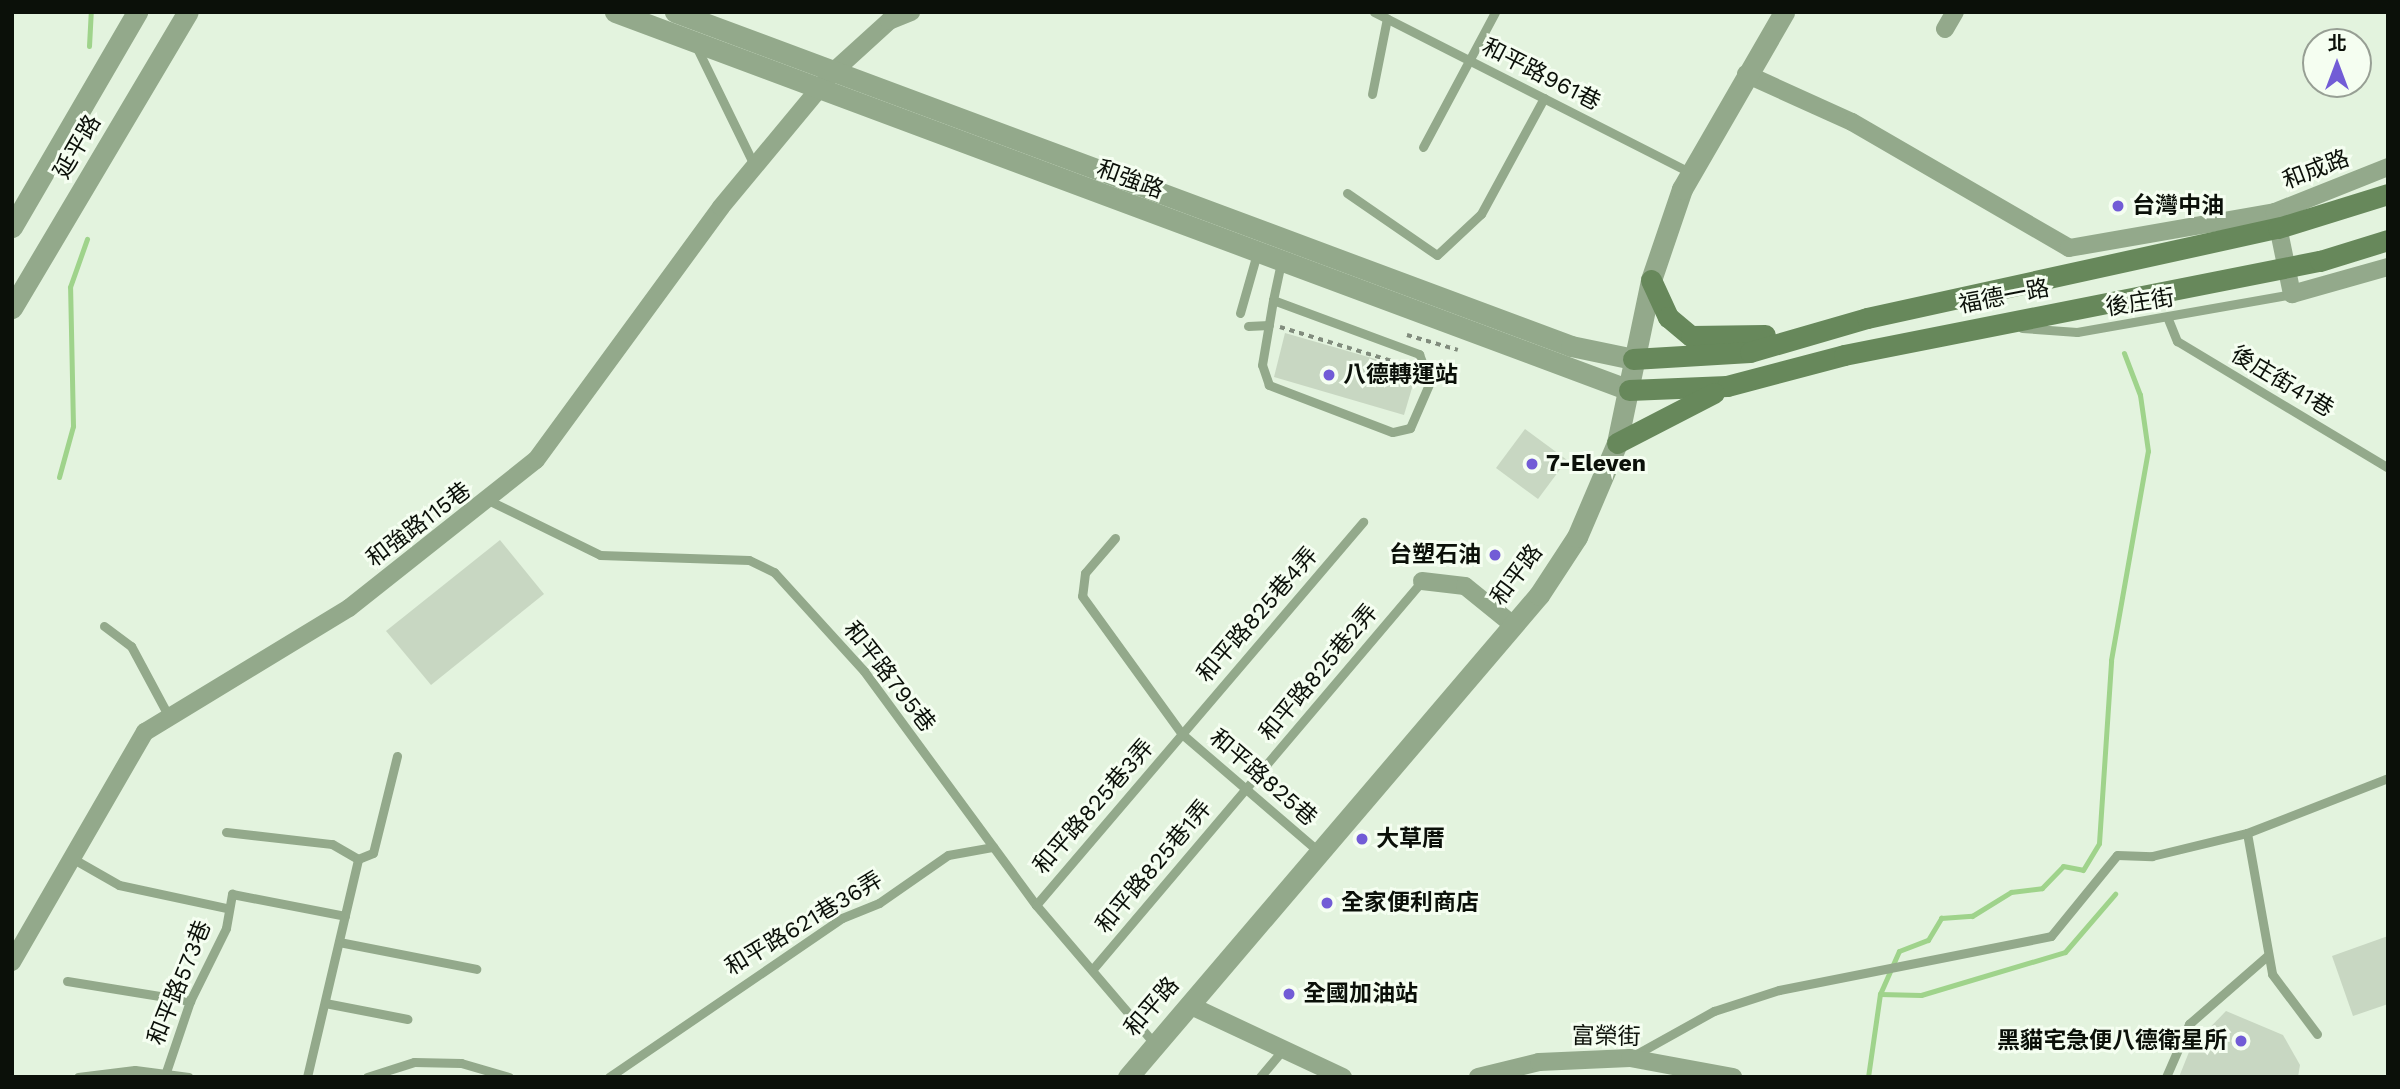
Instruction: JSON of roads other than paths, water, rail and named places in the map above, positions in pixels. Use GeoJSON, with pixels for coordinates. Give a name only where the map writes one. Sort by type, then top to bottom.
{"type":"FeatureCollection","features":[{"type":"Feature","properties":{"kind":"main road","name":"福德一路"},"geometry":{"type":"LineString","coordinates":[[1633,359],[1750,352],[1867,318],[2388,194]]}},
{"type":"Feature","properties":{"kind":"main road","name":"福德一路"},"geometry":{"type":"LineString","coordinates":[[1629,390],[1727,386],[1992,326],[2286,268],[2388,240]]}},
{"type":"Feature","properties":{"kind":"main road"},"geometry":{"type":"LineString","coordinates":[[1651,280],[1668,317],[1706,339],[1867,318]]}},
{"type":"Feature","properties":{"kind":"main road"},"geometry":{"type":"LineString","coordinates":[[1617,443],[1727,386]]}},
{"type":"Feature","properties":{"kind":"street","name":"延平路"},"geometry":{"type":"LineString","coordinates":[[12,227],[137,12]]}},
{"type":"Feature","properties":{"kind":"street","name":"延平路"},"geometry":{"type":"LineString","coordinates":[[12,307],[188,12]]}},
{"type":"Feature","properties":{"kind":"street","name":"和強路"},"geometry":{"type":"LineString","coordinates":[[615,12],[694,41],[826,81],[1264,232],[1571,346],[1633,359]]}},
{"type":"Feature","properties":{"kind":"street","name":"和強路"},"geometry":{"type":"LineString","coordinates":[[675,12],[826,81],[1256,255],[1629,390]]}},
{"type":"Feature","properties":{"kind":"street","name":"和強路115巷"},"geometry":{"type":"LineString","coordinates":[[12,962],[70,857],[145,732],[349,608],[492,502],[536,460],[755,167],[826,81],[888,21],[911,12]]}},
{"type":"Feature","properties":{"kind":"street","name":"和平路"},"geometry":{"type":"LineString","coordinates":[[1128,1077],[1513,625],[1577,537],[1617,443],[1651,280],[1690,172],[1784,12]]}},
{"type":"Feature","properties":{"kind":"street"},"geometry":{"type":"LineString","coordinates":[[1945,29],[1955,12]]}},
{"type":"Feature","properties":{"kind":"street","name":"和成路"},"geometry":{"type":"LineString","coordinates":[[1746,74],[1852,122],[2069,248],[2276,220],[2388,167]]}},
{"type":"Feature","properties":{"kind":"street"},"geometry":{"type":"LineString","coordinates":[[2276,220],[2292,294],[2388,267]]}},
{"type":"Feature","properties":{"kind":"street"},"geometry":{"type":"LineString","coordinates":[[1422,581],[1465,586],[1513,625]]}},
{"type":"Feature","properties":{"kind":"street"},"geometry":{"type":"LineString","coordinates":[[1189,1005],[1281,1052],[1343,1077]]}},
{"type":"Feature","properties":{"kind":"street","name":"富榮街"},"geometry":{"type":"LineString","coordinates":[[1478,1077],[1539,1062],[1630,1058],[1733,1077]]}},
{"type":"Feature","properties":{"kind":"lane"},"geometry":{"type":"LineString","coordinates":[[1423,147],[1474,62],[1495,12]]}},
{"type":"Feature","properties":{"kind":"lane","name":"和平路961巷"},"geometry":{"type":"LineString","coordinates":[[1375,13],[1690,172]]}},
{"type":"Feature","properties":{"kind":"lane"},"geometry":{"type":"LineString","coordinates":[[1372,94],[1387,18]]}},
{"type":"Feature","properties":{"kind":"lane"},"geometry":{"type":"LineString","coordinates":[[694,41],[755,167]]}},
{"type":"Feature","properties":{"kind":"lane"},"geometry":{"type":"LineString","coordinates":[[1347,193],[1437,255],[1481,214],[1544,98]]}},
{"type":"Feature","properties":{"kind":"lane"},"geometry":{"type":"LineString","coordinates":[[1240,313],[1264,232]]}},
{"type":"Feature","properties":{"kind":"lane"},"geometry":{"type":"LineString","coordinates":[[1273,300],[1419,354],[1430,382],[1417,420],[1392,432],[1278,391],[1262,373],[1273,300],[1280,264],[1289,241]]}},
{"type":"Feature","properties":{"kind":"lane","name":"後庄街"},"geometry":{"type":"LineString","coordinates":[[1992,326],[2077,332],[2168,319],[2292,294]]}},
{"type":"Feature","properties":{"kind":"lane","name":"後庄街41巷"},"geometry":{"type":"LineString","coordinates":[[2168,319],[2177,341],[2388,468]]}},
{"type":"Feature","properties":{"kind":"lane"},"geometry":{"type":"LineString","coordinates":[[1248,326],[1269,325]]}},
{"type":"Feature","properties":{"kind":"lane","name":"和平路795巷"},"geometry":{"type":"LineString","coordinates":[[492,502],[600,555],[750,560],[774,572],[863,670],[1036,905],[1155,1044]]}},
{"type":"Feature","properties":{"kind":"lane","name":"和平路825巷4弄"},"geometry":{"type":"LineString","coordinates":[[1182,734],[1363,522]]}},
{"type":"Feature","properties":{"kind":"lane","name":"和平路825巷"},"geometry":{"type":"LineString","coordinates":[[1115,538],[1085,572],[1082,596],[1182,734],[1320,852]]}},
{"type":"Feature","properties":{"kind":"lane","name":"和平路825巷2弄"},"geometry":{"type":"LineString","coordinates":[[1246,789],[1422,581]]}},
{"type":"Feature","properties":{"kind":"lane"},"geometry":{"type":"LineString","coordinates":[[104,625],[131,646],[169,717]]}},
{"type":"Feature","properties":{"kind":"lane","name":"和平路825巷3弄"},"geometry":{"type":"LineString","coordinates":[[1036,905],[1182,734]]}},
{"type":"Feature","properties":{"kind":"lane"},"geometry":{"type":"LineString","coordinates":[[358,859],[373,853],[397,756]]}},
{"type":"Feature","properties":{"kind":"lane"},"geometry":{"type":"LineString","coordinates":[[1630,1058],[1714,1011],[1779,990],[2051,936],[2117,855],[2152,856],[2247,833],[2388,778]]}},
{"type":"Feature","properties":{"kind":"lane","name":"和平路825巷1弄"},"geometry":{"type":"LineString","coordinates":[[1092,970],[1246,789]]}},
{"type":"Feature","properties":{"kind":"lane"},"geometry":{"type":"LineString","coordinates":[[226,832],[332,844],[358,859]]}},
{"type":"Feature","properties":{"kind":"lane"},"geometry":{"type":"LineString","coordinates":[[2166,1077],[2189,1024],[2267,956],[2271,943],[2247,833]]}},
{"type":"Feature","properties":{"kind":"lane","name":"和平路621巷36弄"},"geometry":{"type":"LineString","coordinates":[[609,1077],[842,918],[879,904],[948,855],[993,847]]}},
{"type":"Feature","properties":{"kind":"lane"},"geometry":{"type":"LineString","coordinates":[[70,857],[119,885],[226,908],[232,894],[345,916]]}},
{"type":"Feature","properties":{"kind":"lane"},"geometry":{"type":"LineString","coordinates":[[307,1077],[358,859]]}},
{"type":"Feature","properties":{"kind":"lane","name":"和平路573巷"},"geometry":{"type":"LineString","coordinates":[[166,1072],[190,1001],[226,929],[226,908]]}},
{"type":"Feature","properties":{"kind":"lane"},"geometry":{"type":"LineString","coordinates":[[339,942],[476,969]]}},
{"type":"Feature","properties":{"kind":"lane"},"geometry":{"type":"LineString","coordinates":[[2267,956],[2272,974],[2317,1034]]}},
{"type":"Feature","properties":{"kind":"lane"},"geometry":{"type":"LineString","coordinates":[[67,981],[190,1001]]}},
{"type":"Feature","properties":{"kind":"lane"},"geometry":{"type":"LineString","coordinates":[[325,1003],[407,1019]]}},
{"type":"Feature","properties":{"kind":"lane"},"geometry":{"type":"LineString","coordinates":[[1260,1077],[1281,1052]]}},
{"type":"Feature","properties":{"kind":"lane"},"geometry":{"type":"LineString","coordinates":[[367,1077],[414,1062],[461,1063],[509,1077]]}},
{"type":"Feature","properties":{"kind":"lane","name":"和平路573巷"},"geometry":{"type":"LineString","coordinates":[[78,1077],[166,1072],[188,1077]]}},
{"type":"Feature","properties":{"kind":"waterway"},"geometry":{"type":"LineString","coordinates":[[89,46],[91,12]]}},
{"type":"Feature","properties":{"kind":"waterway"},"geometry":{"type":"LineString","coordinates":[[59,477],[73,426],[70,287],[87,239]]}},
{"type":"Feature","properties":{"kind":"waterway"},"geometry":{"type":"LineString","coordinates":[[1868,1077],[1880,994],[1899,951],[1928,940],[1941,918],[1972,916],[2011,892],[2042,888],[2063,866],[2083,870],[2099,843],[2111,660],[2148,451],[2140,395],[2124,353]]}},
{"type":"Feature","properties":{"kind":"waterway"},"geometry":{"type":"LineString","coordinates":[[1880,994],[1921,995],[2065,952],[2115,894]]}},
{"type":"Feature","properties":{"kind":"place","name":"台灣中油"},"geometry":{"type":"Point","coordinates":[2118,206]}},
{"type":"Feature","properties":{"kind":"place","name":"八德轉運站"},"geometry":{"type":"Point","coordinates":[1329,375]}},
{"type":"Feature","properties":{"kind":"place","name":"7-Eleven"},"geometry":{"type":"Point","coordinates":[1532,464]}},
{"type":"Feature","properties":{"kind":"place","name":"台塑石油"},"geometry":{"type":"Point","coordinates":[1495,555]}},
{"type":"Feature","properties":{"kind":"place","name":"大草厝"},"geometry":{"type":"Point","coordinates":[1362,839]}},
{"type":"Feature","properties":{"kind":"place","name":"全家便利商店"},"geometry":{"type":"Point","coordinates":[1327,903]}},
{"type":"Feature","properties":{"kind":"place","name":"全國加油站"},"geometry":{"type":"Point","coordinates":[1289,994]}},
{"type":"Feature","properties":{"kind":"place","name":"黑貓宅急便八德衛星所"},"geometry":{"type":"Point","coordinates":[2241,1041]}}]}
